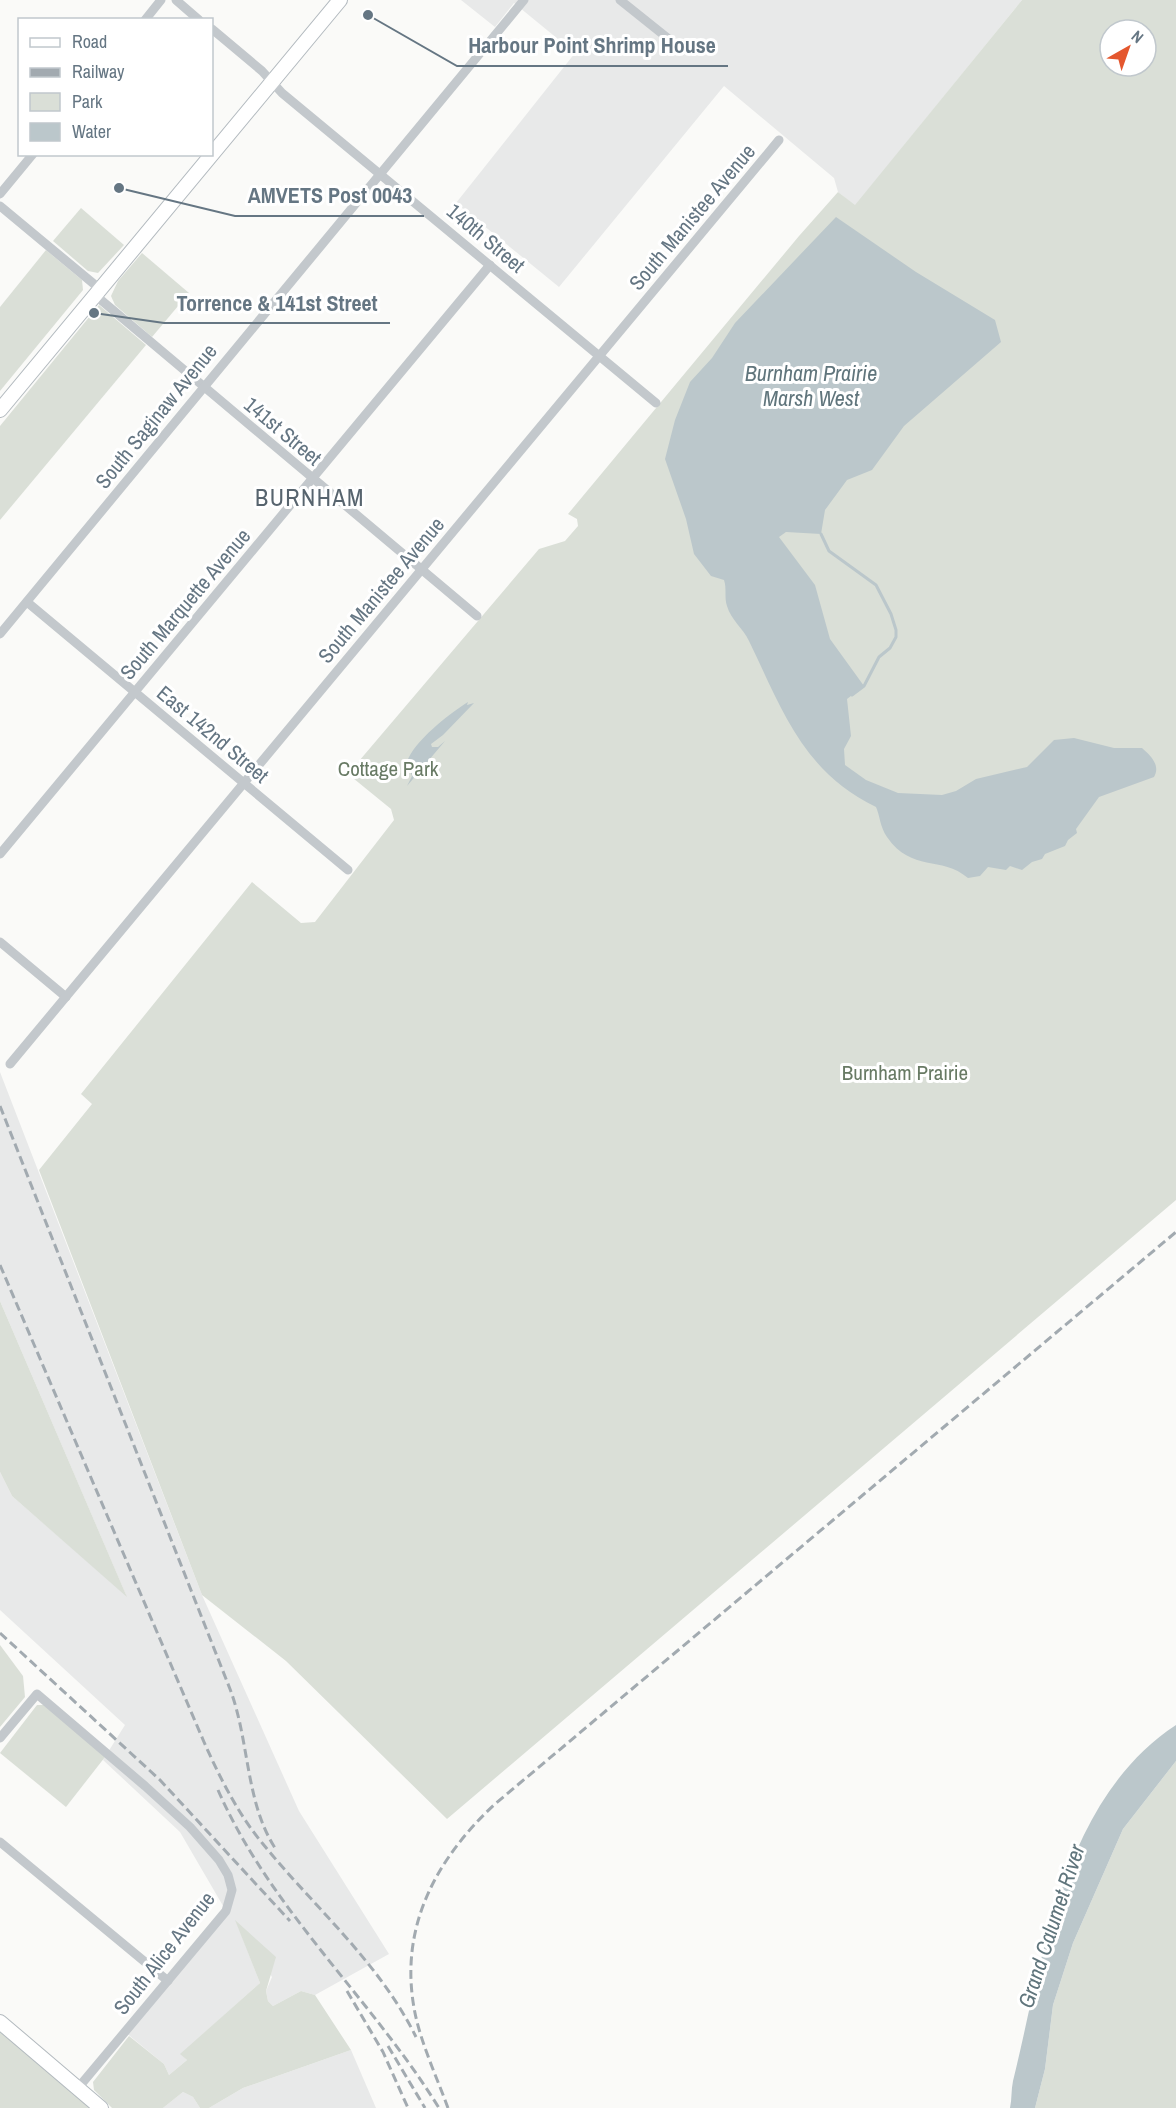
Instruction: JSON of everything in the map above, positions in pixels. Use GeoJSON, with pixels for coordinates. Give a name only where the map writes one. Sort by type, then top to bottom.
{"type":"FeatureCollection","features":[{"type":"Feature","properties":{"kind":"main road"},"geometry":{"type":"LineString","coordinates":[[213,153],[340,0]]}},
{"type":"Feature","properties":{"kind":"main road"},"geometry":{"type":"LineString","coordinates":[[0,410],[211,156]]}},
{"type":"Feature","properties":{"kind":"main road"},"geometry":{"type":"LineString","coordinates":[[0,2022],[101,2108]]}},
{"type":"Feature","properties":{"kind":"street"},"geometry":{"type":"LineString","coordinates":[[147,18],[161,0]]}},
{"type":"Feature","properties":{"kind":"street"},"geometry":{"type":"LineString","coordinates":[[176,0],[198,18]]}},
{"type":"Feature","properties":{"kind":"street","name":"South Saginaw Avenue"},"geometry":{"type":"LineString","coordinates":[[0,634],[524,0]]}},
{"type":"Feature","properties":{"kind":"street"},"geometry":{"type":"LineString","coordinates":[[620,0],[670,40]]}},
{"type":"Feature","properties":{"kind":"street","name":"140th Street"},"geometry":{"type":"LineString","coordinates":[[213,30],[380,174],[656,404]]}},
{"type":"Feature","properties":{"kind":"street","name":"South Manistee Avenue"},"geometry":{"type":"LineString","coordinates":[[10,1064],[779,140]]}},
{"type":"Feature","properties":{"kind":"street"},"geometry":{"type":"LineString","coordinates":[[0,194],[31,156]]}},
{"type":"Feature","properties":{"kind":"street","name":"141st Street"},"geometry":{"type":"LineString","coordinates":[[0,206],[203,387],[477,616]]}},
{"type":"Feature","properties":{"kind":"street","name":"South Marquette Avenue"},"geometry":{"type":"LineString","coordinates":[[0,854],[490,265]]}},
{"type":"Feature","properties":{"kind":"street","name":"East 142nd Street"},"geometry":{"type":"LineString","coordinates":[[27,602],[348,870]]}},
{"type":"Feature","properties":{"kind":"street"},"geometry":{"type":"LineString","coordinates":[[0,942],[66,997]]}},
{"type":"Feature","properties":{"kind":"street","name":"South Alice Avenue"},"geometry":{"type":"LineString","coordinates":[[0,1738],[36,1694],[190,1827],[219,1860],[228,1875],[232,1890],[226,1911],[78,2088]]}},
{"type":"Feature","properties":{"kind":"street"},"geometry":{"type":"LineString","coordinates":[[0,1842],[168,1981]]}},
{"type":"Feature","properties":{"kind":"shaded area"},"geometry":{"type":"Polygon","coordinates":[[[461,0],[1022,0],[855,206],[838,192],[834,178],[724,86],[559,287],[456,203],[575,53],[514,3],[495,27],[461,0]]]}},
{"type":"Feature","properties":{"kind":"shaded area"},"geometry":{"type":"Polygon","coordinates":[[[0,1072],[202,1595],[299,1811],[389,1954],[315,1995],[301,1991],[273,2006],[268,2001],[266,1991],[272,1977],[236,1921],[260,1983],[181,2054],[187,2060],[169,2075],[164,2064],[125,2032],[226,1911],[180,1832],[103,1760],[125,1725],[0,1610],[0,1472],[12,1496],[126,1595],[0,1301],[0,1072]]]}},
{"type":"Feature","properties":{"kind":"shaded area"},"geometry":{"type":"Polygon","coordinates":[[[351,2050],[376,2108],[209,2108],[243,2088],[351,2050]]]}},
{"type":"Feature","properties":{"kind":"shaded area"},"geometry":{"type":"Polygon","coordinates":[[[183,2092],[193,2097],[200,2108],[163,2108],[183,2092]]]}},
{"type":"Feature","properties":{"kind":"green space","name":"Burnham Prairie"},"geometry":{"type":"Polygon","coordinates":[[[1022,0],[1176,0],[1176,1200],[447,1819],[286,1661],[202,1595],[39,1170],[92,1104],[81,1094],[252,882],[301,923],[315,922],[394,820],[391,809],[348,774],[539,549],[565,541],[578,526],[577,519],[568,514],[838,192],[855,205],[1022,0]]]}},
{"type":"Feature","properties":{"kind":"green space"},"geometry":{"type":"Polygon","coordinates":[[[81,208],[124,245],[98,273],[88,271],[53,241],[81,208]]]}},
{"type":"Feature","properties":{"kind":"green space"},"geometry":{"type":"Polygon","coordinates":[[[46,250],[82,280],[83,290],[0,391],[0,307],[46,250]]]}},
{"type":"Feature","properties":{"kind":"green space"},"geometry":{"type":"Polygon","coordinates":[[[142,253],[189,293],[152,337],[115,305],[111,296],[118,281],[142,253]]]}},
{"type":"Feature","properties":{"kind":"green space"},"geometry":{"type":"Polygon","coordinates":[[[99,305],[146,345],[0,520],[0,426],[99,305]]]}},
{"type":"Feature","properties":{"kind":"green space"},"geometry":{"type":"Polygon","coordinates":[[[0,1301],[127,1597],[12,1496],[0,1472],[0,1301]]]}},
{"type":"Feature","properties":{"kind":"green space"},"geometry":{"type":"Polygon","coordinates":[[[0,1645],[23,1676],[25,1697],[0,1727],[0,1645]]]}},
{"type":"Feature","properties":{"kind":"green space"},"geometry":{"type":"Polygon","coordinates":[[[37,1705],[45,1705],[105,1757],[66,1807],[0,1753],[37,1705]]]}},
{"type":"Feature","properties":{"kind":"green space"},"geometry":{"type":"Polygon","coordinates":[[[1176,1761],[1176,2108],[1035,2108],[1045,2069],[1053,2005],[1073,1943],[1123,1829],[1176,1761]]]}},
{"type":"Feature","properties":{"kind":"green space"},"geometry":{"type":"Polygon","coordinates":[[[235,1920],[276,1957],[266,1991],[268,2001],[273,2006],[301,1991],[315,1995],[351,2050],[243,2088],[209,2108],[200,2108],[193,2097],[183,2092],[163,2108],[112,2108],[94,2090],[93,2082],[129,2036],[164,2064],[169,2075],[187,2060],[180,2054],[260,1983],[235,1920]]]}},
{"type":"Feature","properties":{"kind":"green space"},"geometry":{"type":"Polygon","coordinates":[[[0,2031],[93,2108],[0,2108],[0,2031]]]}},
{"type":"Feature","properties":{"kind":"water","name":"Burnham Prairie Marsh West"},"geometry":{"type":"Polygon","coordinates":[[[836,217],[916,272],[995,320],[1001,342],[904,426],[872,470],[847,480],[825,510],[821,534],[786,532],[779,537],[815,585],[830,639],[864,686],[847,699],[851,736],[844,749],[845,765],[866,780],[898,793],[942,795],[956,791],[976,779],[1027,767],[1054,740],[1074,738],[1114,748],[1142,748],[1155,764],[1154,777],[1099,797],[1076,829],[1077,833],[1068,840],[1065,846],[1045,854],[1042,859],[1032,862],[1022,870],[1010,866],[1006,870],[988,867],[980,876],[968,878],[958,871],[916,860],[906,855],[887,837],[876,807],[851,792],[812,757],[784,714],[746,636],[729,611],[724,580],[711,576],[694,554],[686,519],[665,459],[675,420],[690,382],[712,358],[735,323],[836,217]]]}},
{"type":"Feature","properties":{"kind":"water"},"geometry":{"type":"Polygon","coordinates":[[[468,702],[467,705],[474,703],[431,744],[432,747],[438,747],[445,741],[407,786],[412,776],[407,762],[411,754],[424,737],[468,702]]]}},
{"type":"Feature","properties":{"kind":"water","name":"Grand Calumet River"},"geometry":{"type":"Polygon","coordinates":[[[1176,1725],[1176,1761],[1123,1829],[1073,1943],[1053,2005],[1045,2069],[1035,2108],[1010,2108],[1013,2081],[1048,1935],[1063,1885],[1082,1838],[1107,1795],[1137,1757],[1176,1725]]]}},
{"type":"Feature","properties":{"kind":"waterway"},"geometry":{"type":"LineString","coordinates":[[821,534],[829,551],[876,585],[891,614],[896,630],[896,637],[890,648],[879,657],[864,686],[852,695]]}},
{"type":"Feature","properties":{"kind":"railway"},"geometry":{"type":"LineString","coordinates":[[0,1106],[230,1689],[241,1730],[253,1793],[267,1833],[277,1851]]}},
{"type":"Feature","properties":{"kind":"railway"},"geometry":{"type":"LineString","coordinates":[[448,2108],[425,2048],[415,2013],[411,1982],[412,1953],[417,1925],[426,1898],[455,1848],[495,1804],[1176,1232]]}},
{"type":"Feature","properties":{"kind":"railway"},"geometry":{"type":"LineString","coordinates":[[0,1265],[204,1742],[230,1795],[263,1844],[345,1936],[384,1984],[416,2037]]}},
{"type":"Feature","properties":{"kind":"railway"},"geometry":{"type":"LineString","coordinates":[[0,1633],[160,1780],[290,1921]]}},
{"type":"Feature","properties":{"kind":"railway"},"geometry":{"type":"LineString","coordinates":[[218,1790],[265,1874],[293,1914],[383,2029],[439,2108]]}},
{"type":"Feature","properties":{"kind":"railway"},"geometry":{"type":"LineString","coordinates":[[347,1991],[383,2052],[408,2108]]}},
{"type":"Feature","properties":{"kind":"railway"},"geometry":{"type":"LineString","coordinates":[[388,2046],[425,2108]]}},
{"type":"Feature","properties":{"kind":"place","name":"Harbour Point Shrimp House"},"geometry":{"type":"Point","coordinates":[368,15]}},
{"type":"Feature","properties":{"kind":"place","name":"AMVETS Post 0043"},"geometry":{"type":"Point","coordinates":[119,188]}},
{"type":"Feature","properties":{"kind":"place","name":"Torrence & 141st Street"},"geometry":{"type":"Point","coordinates":[94,313]}},
{"type":"Feature","properties":{"kind":"district","name":"BURNHAM"},"geometry":{"type":"Point","coordinates":[310,497]}},
{"type":"Feature","properties":{"kind":"park label","name":"Cottage Park"},"geometry":{"type":"Point","coordinates":[388,768]}}]}
